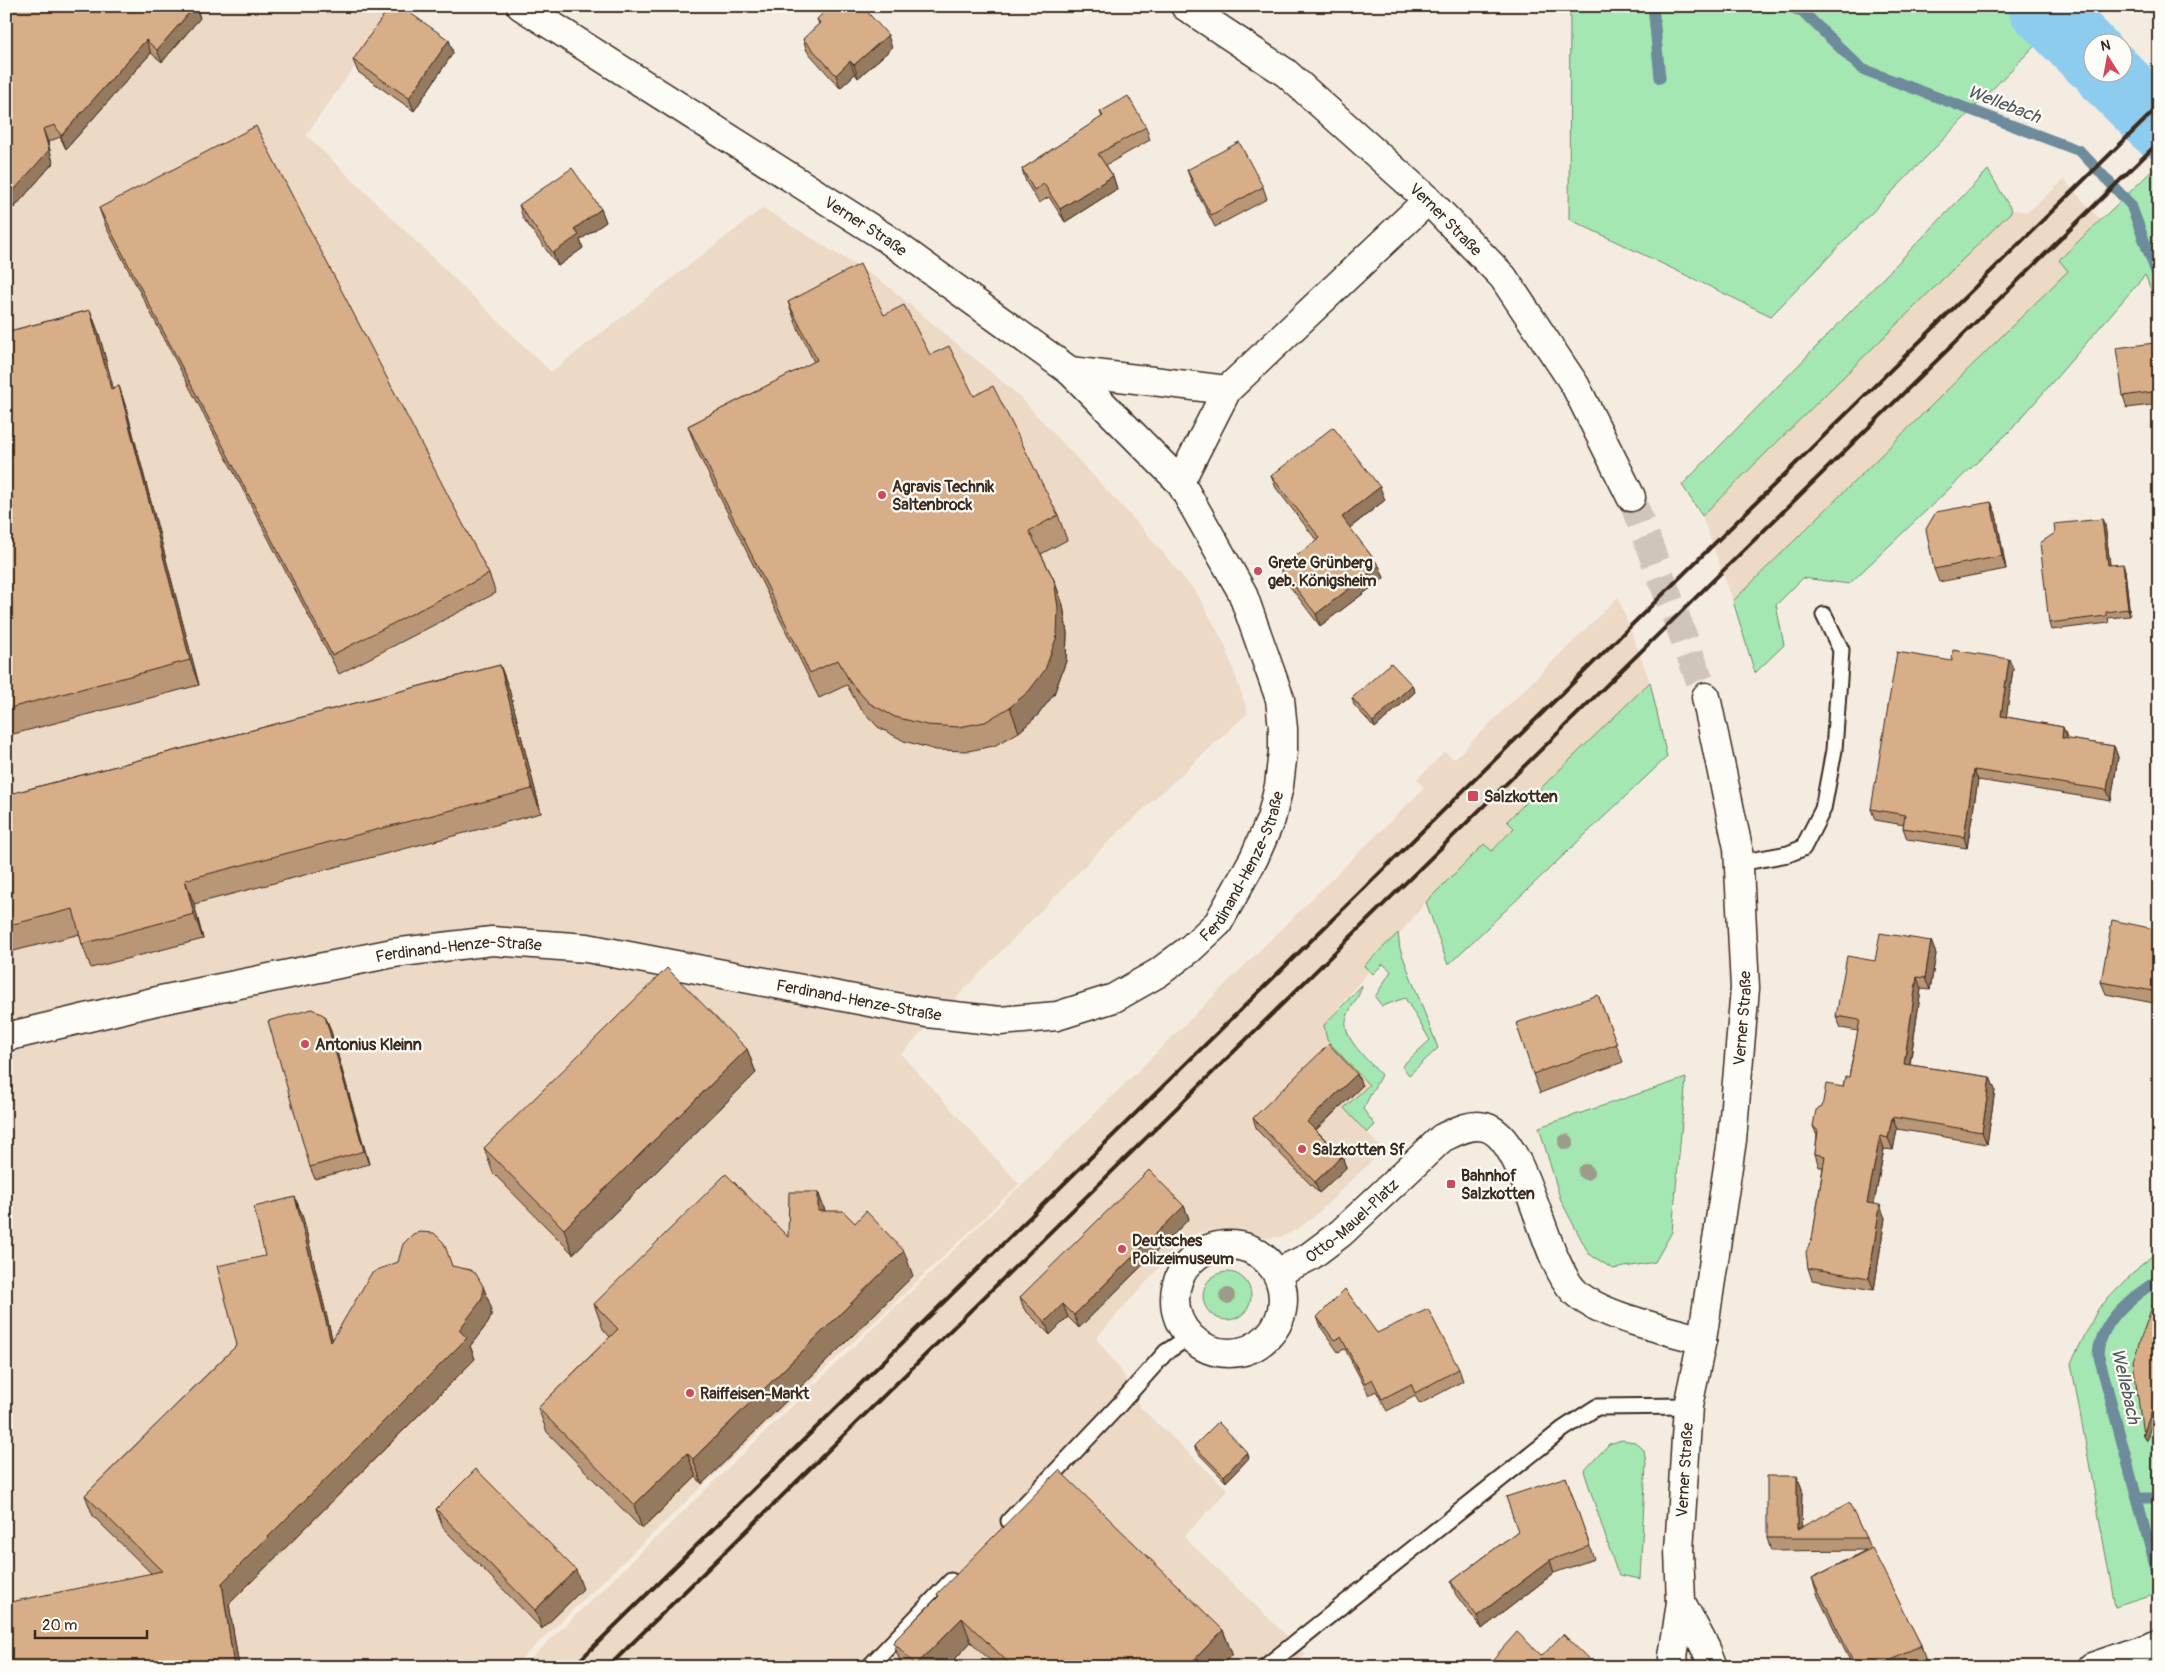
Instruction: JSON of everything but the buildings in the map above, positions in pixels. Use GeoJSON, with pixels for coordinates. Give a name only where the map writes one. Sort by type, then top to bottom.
{"type":"FeatureCollection","features":[{"type":"Feature","properties":{"kind":"street","name":"Verner Straße"},"geometry":{"type":"LineString","coordinates":[[520,6],[886,238],[1070,371],[1228,390]]}},
{"type":"Feature","properties":{"kind":"street","name":"Verner Straße"},"geometry":{"type":"LineString","coordinates":[[1185,6],[1286,73],[1428,200],[1503,277],[1575,385],[1631,496]]}},
{"type":"Feature","properties":{"kind":"street"},"geometry":{"type":"LineString","coordinates":[[1180,482],[1228,390],[1428,200]]}},
{"type":"Feature","properties":{"kind":"street","name":"Ferdinand-Henze-Straße"},"geometry":{"type":"LineString","coordinates":[[6,1037],[162,1000],[393,953],[492,941],[587,948],[927,1012],[1000,1021],[1057,1016],[1114,998],[1158,974],[1190,949],[1218,923],[1254,858],[1271,819],[1279,786],[1283,729],[1280,699],[1242,592],[1180,482],[1070,371]]}},
{"type":"Feature","properties":{"kind":"street","name":"Verner Straße"},"geometry":{"type":"LineString","coordinates":[[1675,1667],[1673,1656],[1681,1602],[1679,1551],[1688,1406],[1702,1340],[1732,1140],[1744,998],[1738,848],[1706,697]]}},
{"type":"Feature","properties":{"kind":"street","name":"Otto-Mauel-Platz"},"geometry":{"type":"LineString","coordinates":[[1277,1273],[1309,1258],[1340,1233],[1442,1138],[1462,1128],[1484,1126],[1498,1132],[1511,1149],[1556,1264],[1574,1291],[1600,1310],[1702,1340]]}},
{"type":"Feature","properties":{"kind":"street"},"geometry":{"type":"LineString","coordinates":[[1235,1245],[1252,1250],[1266,1260],[1277,1273],[1282,1289],[1283,1307],[1278,1324],[1268,1338],[1253,1348],[1237,1353],[1220,1353],[1203,1348],[1189,1338],[1180,1324],[1174,1308],[1174,1291],[1179,1276],[1189,1262],[1202,1251],[1218,1246],[1235,1245]]}},
{"type":"Feature","properties":{"kind":"street","name":"Verner Straße"},"geometry":{"type":"LineString","coordinates":[[1681,1602],[1706,1649],[1713,1667]]}},
{"type":"Feature","properties":{"kind":"street"},"geometry":{"type":"LineString","coordinates":[[2092,1667],[2151,1646]]}},
{"type":"Feature","properties":{"kind":"lane"},"geometry":{"type":"LineString","coordinates":[[1739,863],[1788,854],[1803,848],[1823,809],[1834,750],[1841,650],[1824,615]]}},
{"type":"Feature","properties":{"kind":"lane"},"geometry":{"type":"LineString","coordinates":[[997,1534],[1119,1405],[1166,1352],[1189,1338]]}},
{"type":"Feature","properties":{"kind":"lane"},"geometry":{"type":"LineString","coordinates":[[1265,1667],[1555,1435],[1597,1407],[1688,1406]]}},
{"type":"Feature","properties":{"kind":"lane"},"geometry":{"type":"LineString","coordinates":[[869,1667],[963,1568]]}},
{"type":"Feature","properties":{"kind":"shaded area"},"geometry":{"type":"Polygon","coordinates":[[[6,6],[398,6],[306,135],[551,372],[763,208],[884,283],[1017,394],[1142,528],[1198,595],[1225,645],[1248,713],[1106,844],[901,1054],[1019,1184],[513,1667],[6,1667],[6,6]]]}},
{"type":"Feature","properties":{"kind":"shaded area"},"geometry":{"type":"Polygon","coordinates":[[[2064,180],[2101,220],[2059,259],[2069,270],[1733,601],[1702,516],[2012,211],[2028,212],[2064,180]]]}},
{"type":"Feature","properties":{"kind":"shaded area"},"geometry":{"type":"Polygon","coordinates":[[[1618,597],[1650,682],[1508,820],[1515,827],[1491,851],[1483,845],[1426,902],[1324,1025],[1327,1040],[1369,1085],[1345,1108],[1383,1150],[1314,1217],[1296,1230],[1281,1237],[1268,1238],[1227,1230],[1213,1230],[1197,1233],[1185,1239],[1096,1338],[1122,1372],[1140,1407],[1228,1490],[1184,1537],[1306,1654],[1290,1667],[522,1667],[1071,1137],[1424,788],[1417,779],[1445,752],[1454,759],[1618,597]]]}},
{"type":"Feature","properties":{"kind":"green space"},"geometry":{"type":"Polygon","coordinates":[[[1570,6],[2035,6],[2054,26],[1771,316],[1569,219],[1570,6]]]}},
{"type":"Feature","properties":{"kind":"green space"},"geometry":{"type":"Polygon","coordinates":[[[2149,6],[2159,6],[2159,22],[2146,9],[2149,6]]]}},
{"type":"Feature","properties":{"kind":"green space"},"geometry":{"type":"Polygon","coordinates":[[[2159,164],[2159,309],[2145,275],[2011,430],[1849,584],[1803,578],[1776,605],[1784,645],[1755,673],[1733,601],[2068,271],[2059,260],[2159,164]]]}},
{"type":"Feature","properties":{"kind":"green space"},"geometry":{"type":"Polygon","coordinates":[[[1988,170],[2012,211],[1702,516],[1682,485],[1988,170]]]}},
{"type":"Feature","properties":{"kind":"green space"},"geometry":{"type":"Polygon","coordinates":[[[1650,682],[1667,757],[1448,965],[1426,902],[1484,844],[1492,851],[1514,828],[1507,821],[1650,682]]]}},
{"type":"Feature","properties":{"kind":"green space"},"geometry":{"type":"Polygon","coordinates":[[[1398,933],[1400,949],[1438,1048],[1409,1075],[1402,1066],[1430,1040],[1405,998],[1382,1006],[1375,997],[1391,971],[1383,964],[1373,974],[1364,966],[1398,933]]]}},
{"type":"Feature","properties":{"kind":"green space"},"geometry":{"type":"Polygon","coordinates":[[[1362,985],[1347,1016],[1346,1028],[1358,1050],[1381,1075],[1363,1109],[1375,1125],[1367,1133],[1344,1108],[1369,1085],[1327,1040],[1324,1025],[1362,985]]]}},
{"type":"Feature","properties":{"kind":"green space"},"geometry":{"type":"Polygon","coordinates":[[[1686,1078],[1672,1232],[1655,1262],[1613,1269],[1589,1254],[1561,1201],[1539,1127],[1686,1078]]]}},
{"type":"Feature","properties":{"kind":"green space"},"geometry":{"type":"Polygon","coordinates":[[[2159,1250],[2159,1592],[2115,1606],[2071,1363],[2098,1309],[2139,1267],[2159,1250]]]}},
{"type":"Feature","properties":{"kind":"green space"},"geometry":{"type":"Polygon","coordinates":[[[1222,1272],[1232,1272],[1244,1279],[1251,1291],[1251,1301],[1244,1313],[1232,1320],[1222,1320],[1214,1316],[1207,1309],[1203,1301],[1203,1291],[1207,1283],[1214,1276],[1222,1272]]]}},
{"type":"Feature","properties":{"kind":"green space"},"geometry":{"type":"Polygon","coordinates":[[[1622,1440],[1635,1442],[1644,1450],[1646,1463],[1640,1579],[1620,1575],[1616,1569],[1584,1471],[1609,1444],[1622,1440]]]}},
{"type":"Feature","properties":{"kind":"waterway"},"geometry":{"type":"LineString","coordinates":[[1653,6],[1660,78]]}},
{"type":"Feature","properties":{"kind":"waterway","name":"Wellebach"},"geometry":{"type":"LineString","coordinates":[[1789,6],[1804,13],[1862,69],[2080,151],[2131,205],[2159,280]]}},
{"type":"Feature","properties":{"kind":"waterway"},"geometry":{"type":"LineString","coordinates":[[2042,6],[2082,47]]}},
{"type":"Feature","properties":{"kind":"waterway"},"geometry":{"type":"LineString","coordinates":[[2117,82],[2159,124]]}},
{"type":"Feature","properties":{"kind":"waterway","name":"Wellebach"},"geometry":{"type":"LineString","coordinates":[[2159,1279],[2129,1301],[2112,1319],[2105,1330],[2098,1353],[2159,1581]]}},
{"type":"Feature","properties":{"kind":"waterway"},"geometry":{"type":"LineString","coordinates":[[2137,1498],[2159,1498]]}},
{"type":"Feature","properties":{"kind":"tunnel"},"geometry":{"type":"LineString","coordinates":[[1631,497],[1706,697]]}},
{"type":"Feature","properties":{"kind":"railway"},"geometry":{"type":"LineString","coordinates":[[573,1667],[2159,106]]}},
{"type":"Feature","properties":{"kind":"railway"},"geometry":{"type":"LineString","coordinates":[[608,1667],[2159,142]]}},
{"type":"Feature","properties":{"kind":"place","name":"Agravis Technik Saltenbrock"},"geometry":{"type":"Point","coordinates":[882,495]}},
{"type":"Feature","properties":{"kind":"place","name":"Grete Grünberg geb. Königsheim"},"geometry":{"type":"Point","coordinates":[1258,571]}},
{"type":"Feature","properties":{"kind":"place","name":"Salzkotten"},"geometry":{"type":"Point","coordinates":[1473,796]}},
{"type":"Feature","properties":{"kind":"place","name":"Antonius Kleinn"},"geometry":{"type":"Point","coordinates":[305,1044]}},
{"type":"Feature","properties":{"kind":"place","name":"Salzkotten Sf"},"geometry":{"type":"Point","coordinates":[1302,1149]}},
{"type":"Feature","properties":{"kind":"place","name":"Bahnhof Salzkotten"},"geometry":{"type":"Point","coordinates":[1451,1184]}},
{"type":"Feature","properties":{"kind":"place","name":"Deutsches Polizeimuseum"},"geometry":{"type":"Point","coordinates":[1122,1249]}},
{"type":"Feature","properties":{"kind":"place","name":"Raiffeisen-Markt"},"geometry":{"type":"Point","coordinates":[690,1393]}}]}
